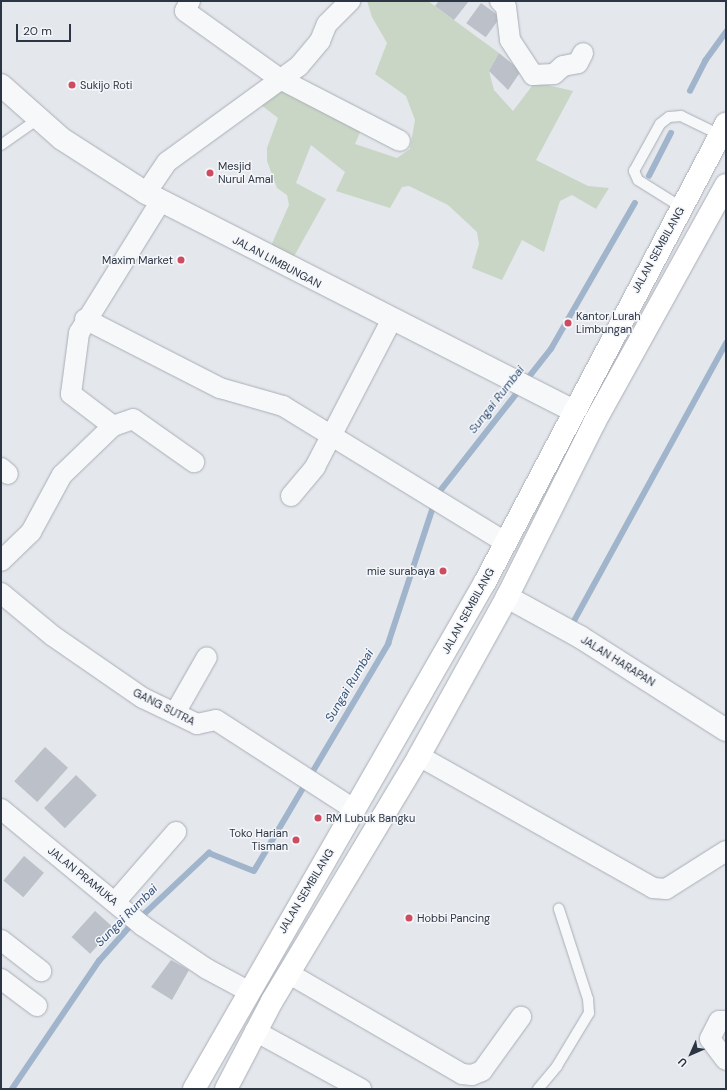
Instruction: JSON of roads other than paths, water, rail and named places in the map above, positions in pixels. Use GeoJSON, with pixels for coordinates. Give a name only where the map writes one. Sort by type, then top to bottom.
{"type":"FeatureCollection","features":[{"type":"Feature","properties":{"kind":"main road","name":"JALAN SEMBILANG"},"geometry":{"type":"LineString","coordinates":[[194,1089],[248,991],[355,810],[505,542],[572,410],[723,129]]}},
{"type":"Feature","properties":{"kind":"main road"},"geometry":{"type":"LineString","coordinates":[[226,1089],[255,1031],[288,973],[419,756],[507,597],[594,423],[726,185]]}},
{"type":"Feature","properties":{"kind":"street"},"geometry":{"type":"LineString","coordinates":[[190,1],[185,10],[280,79],[400,141]]}},
{"type":"Feature","properties":{"kind":"street"},"geometry":{"type":"LineString","coordinates":[[113,426],[71,394],[70,381],[85,319],[153,197],[167,162],[280,79],[310,55],[327,24],[350,1]]}},
{"type":"Feature","properties":{"kind":"street"},"geometry":{"type":"LineString","coordinates":[[500,1],[506,7],[510,40],[533,75],[554,74],[563,66],[578,63],[583,53]]}},
{"type":"Feature","properties":{"kind":"street","name":"JALAN LIMBUNGAN"},"geometry":{"type":"LineString","coordinates":[[1,85],[38,119],[95,163],[153,197],[572,410]]}},
{"type":"Feature","properties":{"kind":"street"},"geometry":{"type":"LineString","coordinates":[[291,496],[315,467],[392,318]]}},
{"type":"Feature","properties":{"kind":"street"},"geometry":{"type":"LineString","coordinates":[[85,319],[220,388],[283,406],[505,542]]}},
{"type":"Feature","properties":{"kind":"street"},"geometry":{"type":"LineString","coordinates":[[1,561],[31,532],[62,475],[113,426],[134,420],[194,462]]}},
{"type":"Feature","properties":{"kind":"street","name":"GANG SUTRA"},"geometry":{"type":"LineString","coordinates":[[1,594],[18,610],[112,679],[175,713],[203,726],[216,720],[355,810]]}},
{"type":"Feature","properties":{"kind":"street","name":"JALAN HARAPAN"},"geometry":{"type":"LineString","coordinates":[[507,597],[580,637],[726,730]]}},
{"type":"Feature","properties":{"kind":"street"},"geometry":{"type":"LineString","coordinates":[[175,713],[207,657]]}},
{"type":"Feature","properties":{"kind":"street"},"geometry":{"type":"LineString","coordinates":[[419,756],[653,888],[666,889],[726,851]]}},
{"type":"Feature","properties":{"kind":"street","name":"JALAN PRAMUKA"},"geometry":{"type":"LineString","coordinates":[[1,809],[138,922],[206,969],[248,991]]}},
{"type":"Feature","properties":{"kind":"street"},"geometry":{"type":"LineString","coordinates":[[115,902],[176,832]]}},
{"type":"Feature","properties":{"kind":"street"},"geometry":{"type":"LineString","coordinates":[[1,940],[41,971]]}},
{"type":"Feature","properties":{"kind":"street"},"geometry":{"type":"LineString","coordinates":[[288,973],[462,1074],[472,1075],[482,1071],[521,1017]]}},
{"type":"Feature","properties":{"kind":"street"},"geometry":{"type":"LineString","coordinates":[[1,979],[37,1006]]}},
{"type":"Feature","properties":{"kind":"street"},"geometry":{"type":"LineString","coordinates":[[726,1021],[719,1021],[710,1039],[726,1060]]}},
{"type":"Feature","properties":{"kind":"street"},"geometry":{"type":"LineString","coordinates":[[255,1031],[361,1089]]}},
{"type":"Feature","properties":{"kind":"lane"},"geometry":{"type":"LineString","coordinates":[[681,207],[638,180],[634,171],[660,124],[669,117],[681,116],[723,129]]}},
{"type":"Feature","properties":{"kind":"lane"},"geometry":{"type":"LineString","coordinates":[[1,145],[38,119]]}},
{"type":"Feature","properties":{"kind":"lane"},"geometry":{"type":"LineString","coordinates":[[538,1089],[557,1066],[589,1014],[588,999],[559,909]]}},
{"type":"Feature","properties":{"kind":"waterway","name":"Sungai Rumbai"},"geometry":{"type":"LineString","coordinates":[[690,91],[705,61],[726,32]]}},
{"type":"Feature","properties":{"kind":"waterway","name":"Sungai Rumbai"},"geometry":{"type":"LineString","coordinates":[[649,176],[671,133]]}},
{"type":"Feature","properties":{"kind":"waterway","name":"Sungai Rumbai"},"geometry":{"type":"LineString","coordinates":[[525,382],[551,349],[635,203]]}},
{"type":"Feature","properties":{"kind":"waterway"},"geometry":{"type":"LineString","coordinates":[[574,621],[726,343]]}},
{"type":"Feature","properties":{"kind":"waterway","name":"Sungai Rumbai"},"geometry":{"type":"LineString","coordinates":[[437,495],[520,389]]}},
{"type":"Feature","properties":{"kind":"waterway","name":"Sungai Rumbai"},"geometry":{"type":"LineString","coordinates":[[140,918],[209,853],[254,871],[388,644],[434,504]]}},
{"type":"Feature","properties":{"kind":"waterway","name":"Sungai Rumbai"},"geometry":{"type":"LineString","coordinates":[[12,1089],[99,961],[133,923]]}},
{"type":"Feature","properties":{"kind":"place","name":"Sukijo Roti"},"geometry":{"type":"Point","coordinates":[72,85]}},
{"type":"Feature","properties":{"kind":"place","name":"Mesjid Nurul Amal"},"geometry":{"type":"Point","coordinates":[210,173]}},
{"type":"Feature","properties":{"kind":"place","name":"Maxim Market"},"geometry":{"type":"Point","coordinates":[181,260]}},
{"type":"Feature","properties":{"kind":"place","name":"Kantor Lurah Limbungan"},"geometry":{"type":"Point","coordinates":[568,323]}},
{"type":"Feature","properties":{"kind":"place","name":"mie surabaya"},"geometry":{"type":"Point","coordinates":[443,571]}},
{"type":"Feature","properties":{"kind":"place","name":"RM Lubuk Bangku"},"geometry":{"type":"Point","coordinates":[318,818]}},
{"type":"Feature","properties":{"kind":"place","name":"Toko Harian Tisman"},"geometry":{"type":"Point","coordinates":[296,840]}},
{"type":"Feature","properties":{"kind":"place","name":"Hobbi Pancing"},"geometry":{"type":"Point","coordinates":[409,918]}}]}
